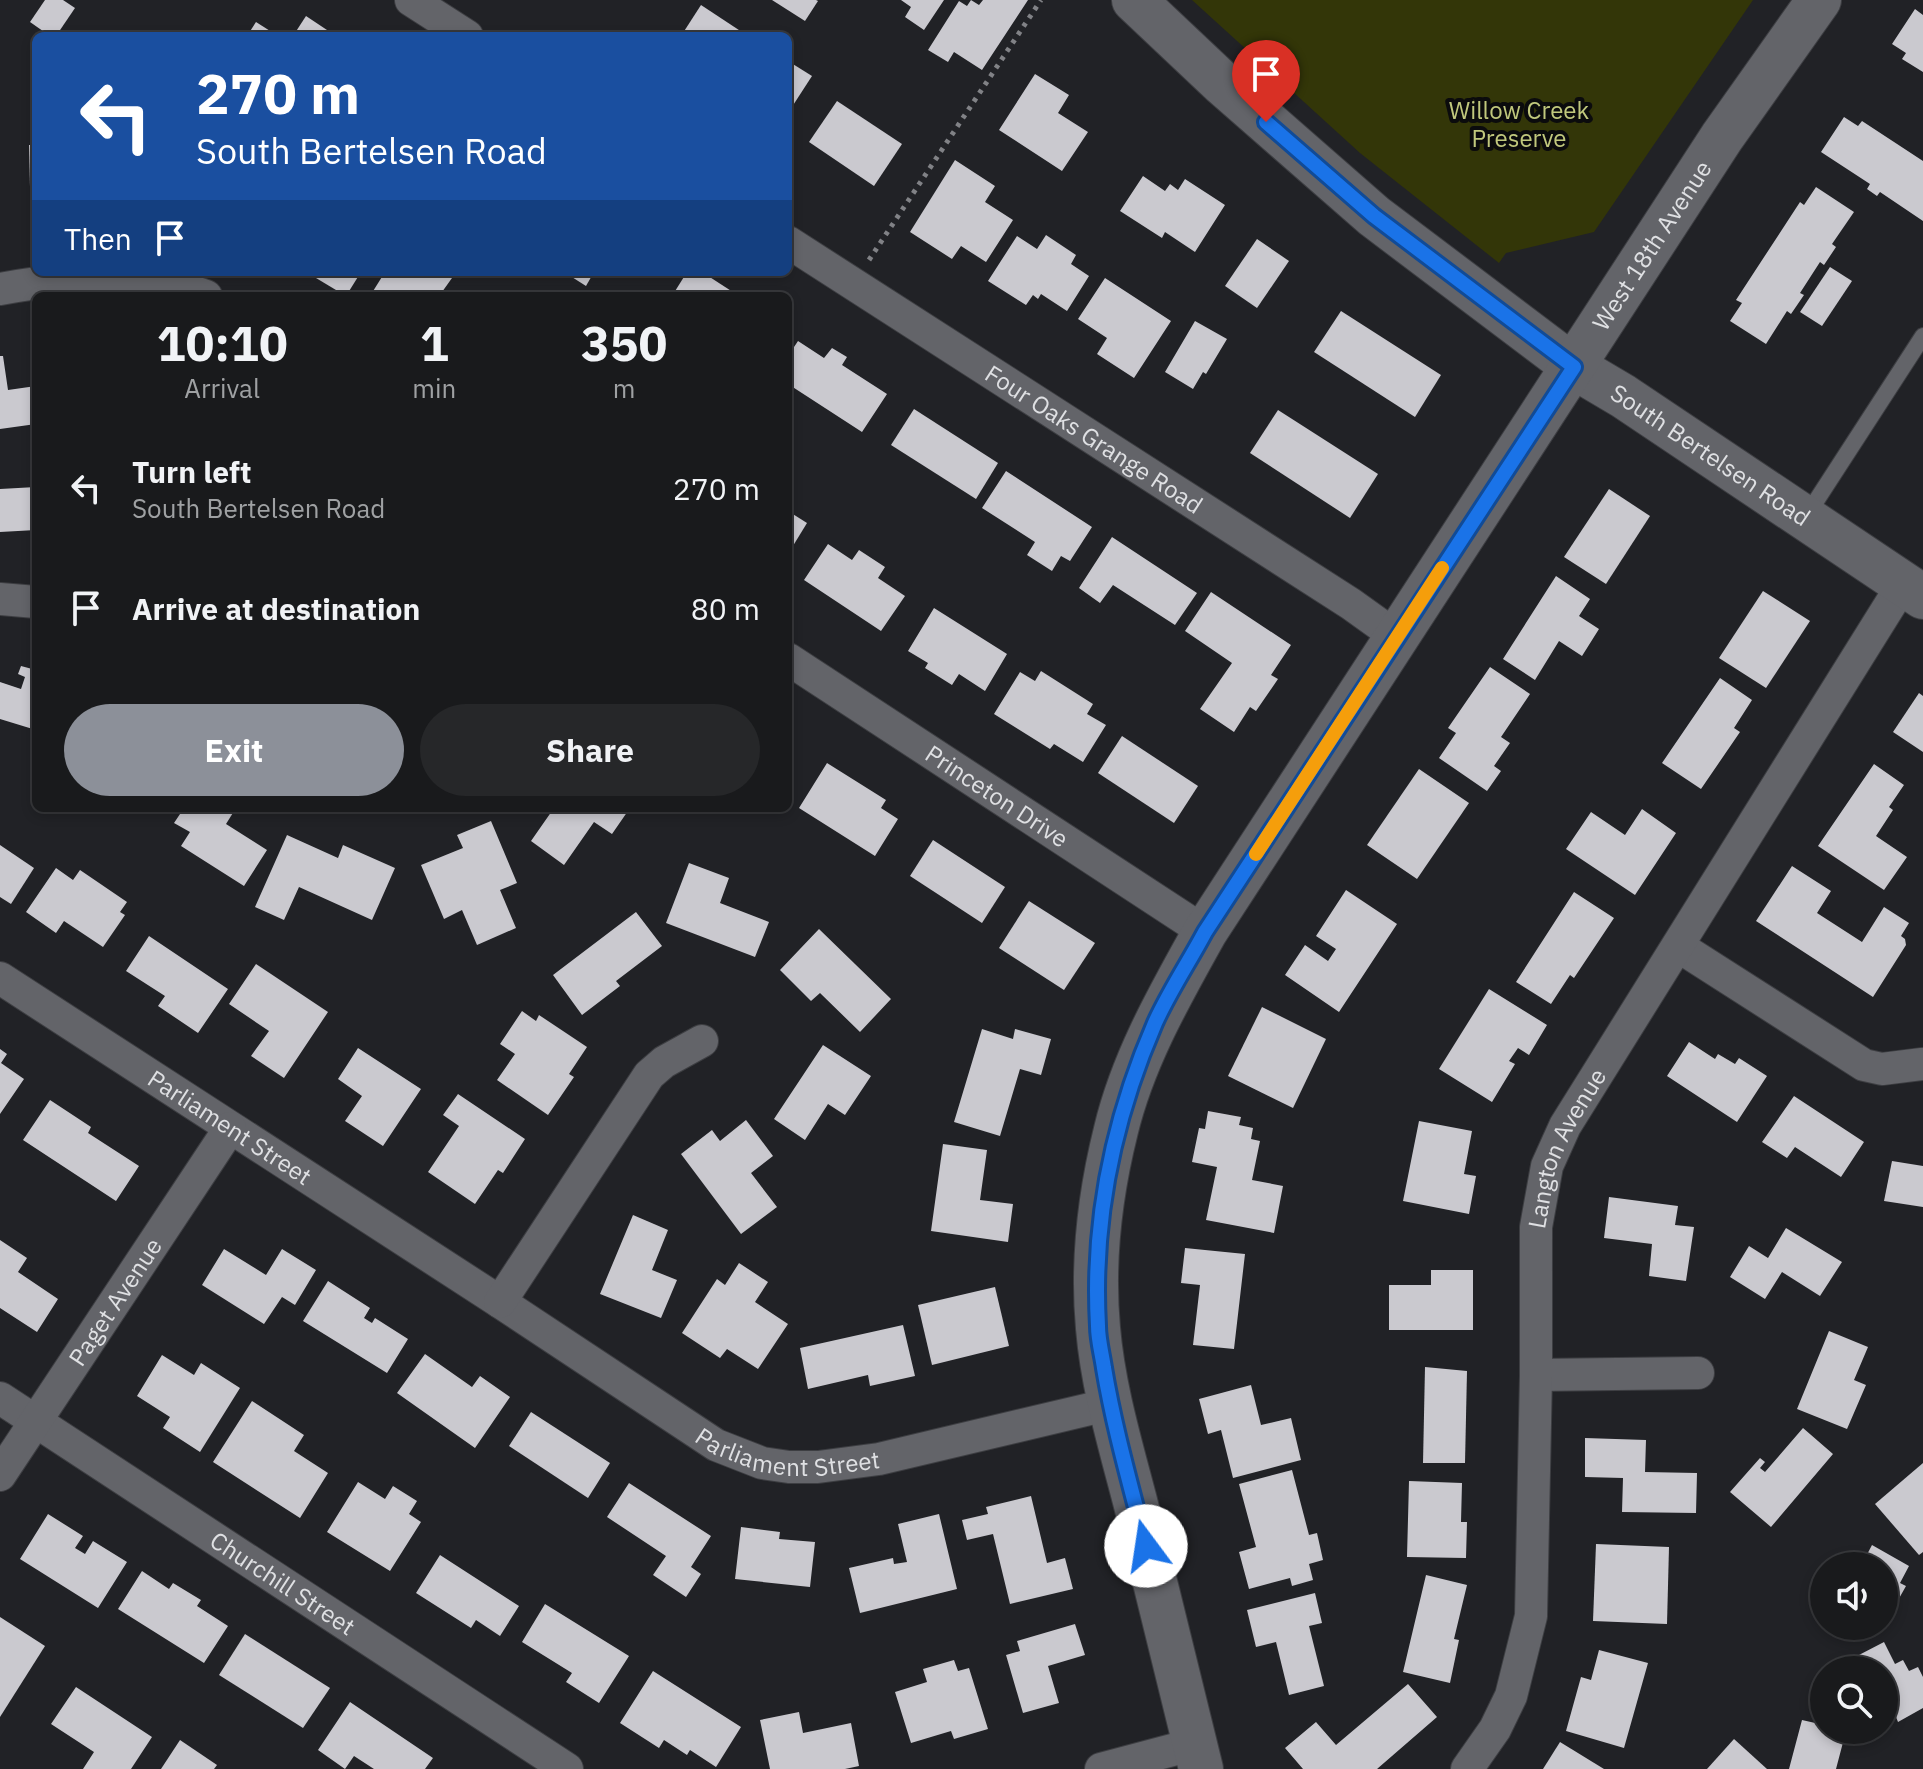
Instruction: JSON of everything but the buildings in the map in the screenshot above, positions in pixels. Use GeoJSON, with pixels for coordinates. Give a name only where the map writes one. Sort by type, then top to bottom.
{"type":"FeatureCollection","features":[{"type":"Feature","properties":{"kind":"street"},"geometry":{"type":"LineString","coordinates":[[411,0],[461,32]]}},
{"type":"Feature","properties":{"kind":"street","name":"South Bertelsen Road"},"geometry":{"type":"LineString","coordinates":[[1134,0],[1223,84],[1374,216],[1574,367],[1623,396],[1913,591]]}},
{"type":"Feature","properties":{"kind":"street","name":"West 18th Avenue"},"geometry":{"type":"LineString","coordinates":[[1198,1757],[1111,1404],[1098,1328],[1097,1246],[1104,1185],[1116,1127],[1156,1021],[1205,932],[1722,137],[1819,0]]}},
{"type":"Feature","properties":{"kind":"street","name":"Four Oaks Grange Road"},"geometry":{"type":"LineString","coordinates":[[792,245],[1351,604],[1397,637]]}},
{"type":"Feature","properties":{"kind":"street"},"geometry":{"type":"LineString","coordinates":[[0,289],[74,278],[110,277],[170,285],[193,292]]}},
{"type":"Feature","properties":{"kind":"street","name":"Langton Avenue"},"geometry":{"type":"LineString","coordinates":[[1467,1769],[1495,1729],[1511,1696],[1531,1616],[1536,1227],[1547,1166],[1565,1126],[1678,946],[1913,591]]}},
{"type":"Feature","properties":{"kind":"street"},"geometry":{"type":"LineString","coordinates":[[0,599],[32,602]]}},
{"type":"Feature","properties":{"kind":"street","name":"Princeton Drive"},"geometry":{"type":"LineString","coordinates":[[792,662],[1205,932]]}},
{"type":"Feature","properties":{"kind":"street"},"geometry":{"type":"LineString","coordinates":[[1678,946],[1864,1065],[1882,1069],[1922,1064]]}},
{"type":"Feature","properties":{"kind":"street","name":"Parliament Street"},"geometry":{"type":"LineString","coordinates":[[0,978],[500,1302],[695,1433],[735,1454],[762,1463],[818,1467],[857,1463],[1111,1404]]}},
{"type":"Feature","properties":{"kind":"street"},"geometry":{"type":"LineString","coordinates":[[500,1302],[649,1075],[664,1062],[702,1041]]}},
{"type":"Feature","properties":{"kind":"street","name":"Paget Avenue"},"geometry":{"type":"LineString","coordinates":[[0,1475],[230,1128]]}},
{"type":"Feature","properties":{"kind":"street"},"geometry":{"type":"LineString","coordinates":[[1536,1375],[1698,1373]]}},
{"type":"Feature","properties":{"kind":"street","name":"Churchill Street"},"geometry":{"type":"LineString","coordinates":[[0,1398],[567,1769]]}},
{"type":"Feature","properties":{"kind":"street"},"geometry":{"type":"LineString","coordinates":[[1101,1769],[1198,1757]]}},
{"type":"Feature","properties":{"kind":"lane"},"geometry":{"type":"LineString","coordinates":[[1804,519],[1923,336]]}},
{"type":"Feature","properties":{"kind":"path"},"geometry":{"type":"LineString","coordinates":[[853,284],[1041,0]]}},
{"type":"Feature","properties":{"kind":"green space","name":"Willow Creek Preserve"},"geometry":{"type":"Polygon","coordinates":[[[1192,0],[1753,0],[1594,232],[1506,253],[1499,263],[1360,153],[1192,0]]]}},
{"type":"Feature","properties":{"kind":"slow traffic"},"geometry":{"type":"LineString","coordinates":[[1256,854],[1442,568]]}},
{"type":"Feature","properties":{"kind":"route"},"geometry":{"type":"LineString","coordinates":[[1146,1546],[1111,1404],[1098,1328],[1097,1246],[1104,1185],[1116,1127],[1134,1077],[1156,1021],[1205,932],[1574,367],[1374,216],[1266,122]]}}]}
